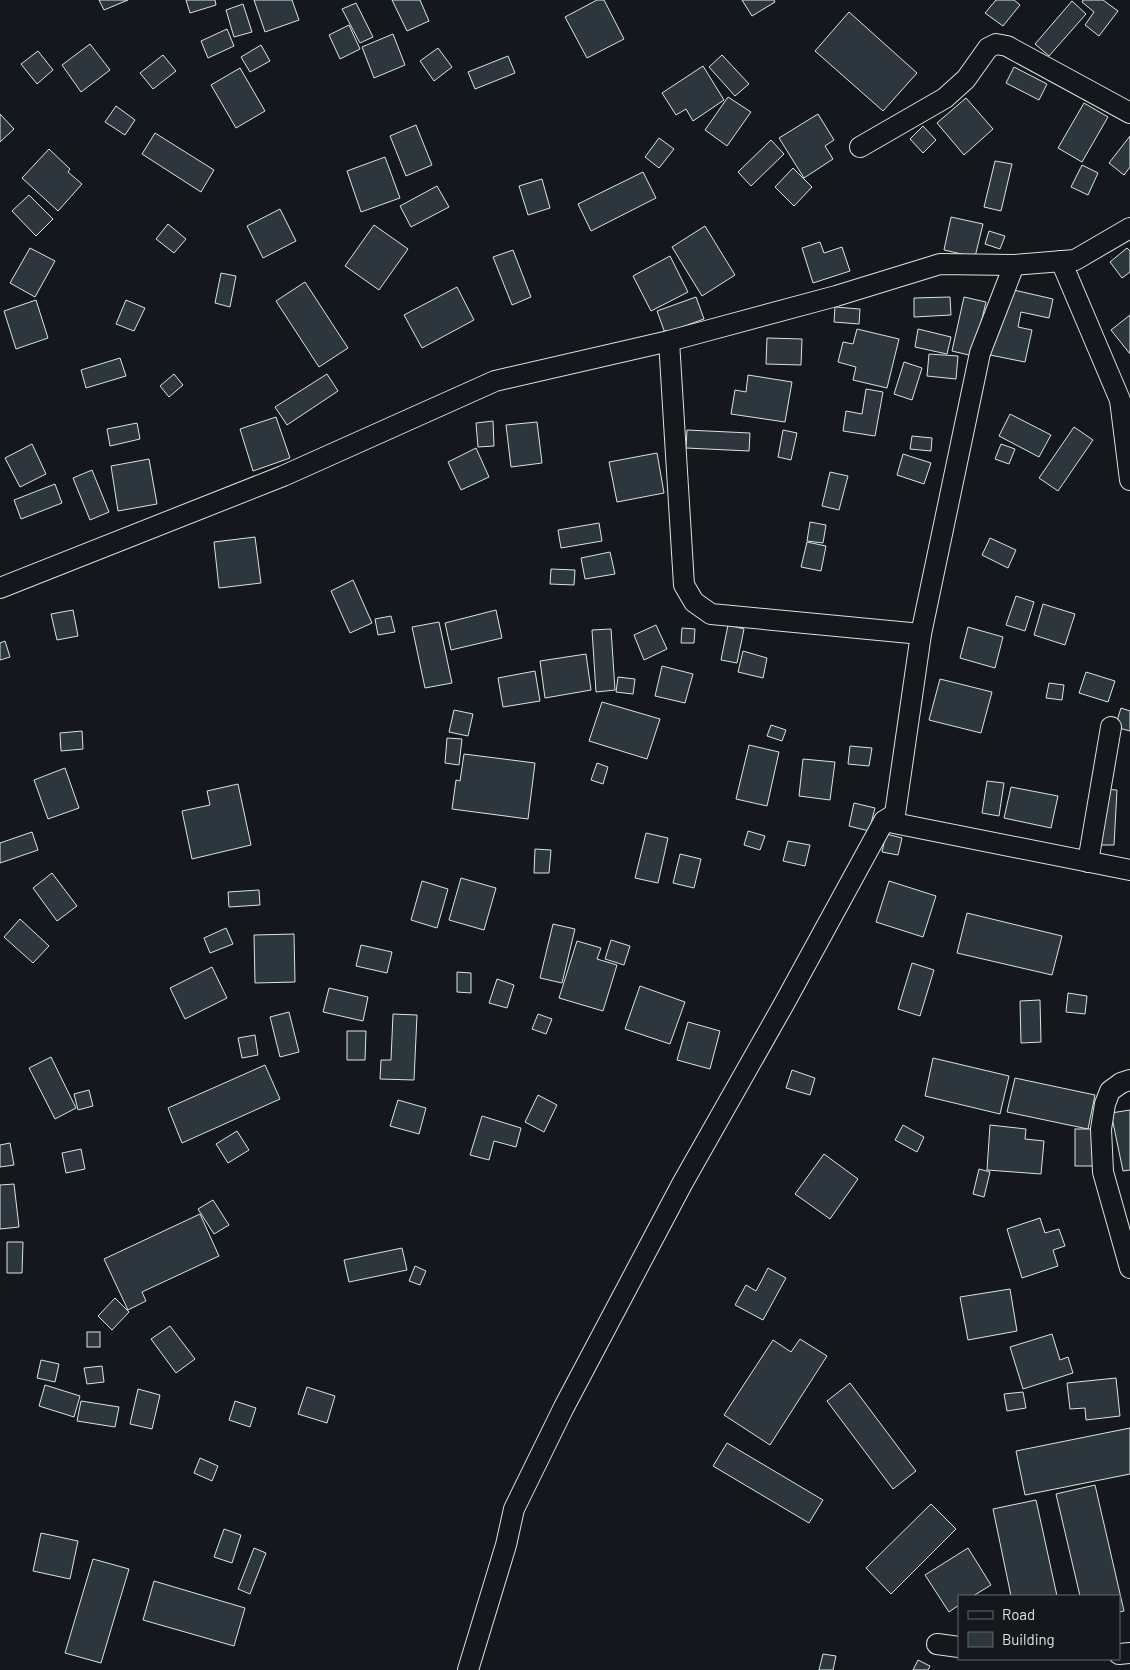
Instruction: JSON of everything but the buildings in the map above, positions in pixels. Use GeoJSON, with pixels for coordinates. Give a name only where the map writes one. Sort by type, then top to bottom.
{"type":"FeatureCollection","features":[{"type":"Feature","properties":{"kind":"street"},"geometry":{"type":"LineString","coordinates":[[860,147],[945,98],[966,78],[988,48],[996,44],[1007,46],[1130,113]]}},
{"type":"Feature","properties":{"kind":"street"},"geometry":{"type":"LineString","coordinates":[[0,588],[282,476],[495,381],[669,340],[836,296],[940,264],[1014,265],[1075,260],[1130,228]]}},
{"type":"Feature","properties":{"kind":"street"},"geometry":{"type":"LineString","coordinates":[[1061,261],[1120,400],[1130,480]]}},
{"type":"Feature","properties":{"kind":"street"},"geometry":{"type":"LineString","coordinates":[[468,1670],[506,1545],[514,1509],[564,1407],[682,1184],[784,1004],[884,821],[895,814],[920,634],[980,353],[1014,265]]}},
{"type":"Feature","properties":{"kind":"street"},"geometry":{"type":"LineString","coordinates":[[669,340],[684,585],[694,602],[711,614],[920,634]]}},
{"type":"Feature","properties":{"kind":"street"},"geometry":{"type":"LineString","coordinates":[[1088,862],[1111,727]]}},
{"type":"Feature","properties":{"kind":"street"},"geometry":{"type":"LineString","coordinates":[[884,821],[1130,870]]}},
{"type":"Feature","properties":{"kind":"street"},"geometry":{"type":"LineString","coordinates":[[1130,1080],[1121,1083],[1110,1091],[1104,1104],[1101,1129],[1103,1172],[1130,1268]]}},
{"type":"Feature","properties":{"kind":"street"},"geometry":{"type":"LineString","coordinates":[[937,1644],[958,1647]]}}]}
